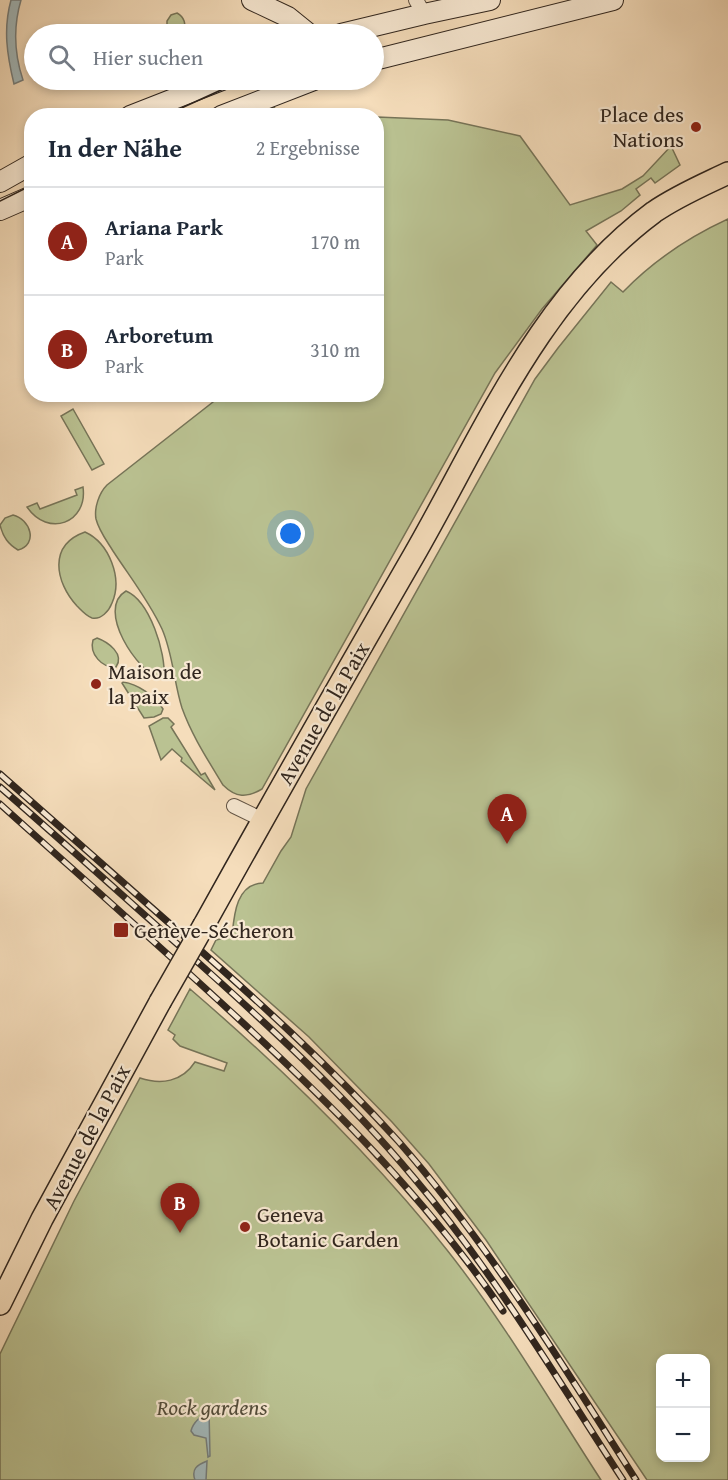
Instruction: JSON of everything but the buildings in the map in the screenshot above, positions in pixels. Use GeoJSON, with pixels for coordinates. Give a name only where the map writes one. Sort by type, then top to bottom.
{"type":"FeatureCollection","features":[{"type":"Feature","properties":{"kind":"main road"},"geometry":{"type":"LineString","coordinates":[[252,0],[288,17],[297,24]]}},
{"type":"Feature","properties":{"kind":"main road"},"geometry":{"type":"LineString","coordinates":[[370,24],[420,7],[489,0]]}},
{"type":"Feature","properties":{"kind":"main road"},"geometry":{"type":"LineString","coordinates":[[384,57],[613,0]]}},
{"type":"Feature","properties":{"kind":"main road"},"geometry":{"type":"LineString","coordinates":[[150,108],[196,90]]}},
{"type":"Feature","properties":{"kind":"main road"},"geometry":{"type":"LineString","coordinates":[[241,108],[288,90]]}},
{"type":"Feature","properties":{"kind":"main road"},"geometry":{"type":"LineString","coordinates":[[0,182],[24,168]]}},
{"type":"Feature","properties":{"kind":"main road","name":"Avenue de la Paix"},"geometry":{"type":"LineString","coordinates":[[0,1304],[53,1198],[160,1002],[440,510],[501,397],[546,325],[622,238],[655,211],[680,195],[721,176]]}},
{"type":"Feature","properties":{"kind":"main road"},"geometry":{"type":"LineString","coordinates":[[0,210],[24,200]]}},
{"type":"Feature","properties":{"kind":"street"},"geometry":{"type":"LineString","coordinates":[[234,806],[263,820]]}},
{"type":"Feature","properties":{"kind":"green space"},"geometry":{"type":"Polygon","coordinates":[[[177,13],[185,24],[167,24],[171,15],[177,13]]]}},
{"type":"Feature","properties":{"kind":"green space"},"geometry":{"type":"Polygon","coordinates":[[[384,117],[448,120],[520,136],[570,205],[622,189],[643,176],[671,146],[680,165],[655,183],[651,178],[636,189],[640,195],[621,211],[586,231],[597,245],[542,309],[495,373],[262,789],[246,795],[232,792],[223,785],[201,748],[182,708],[169,648],[162,629],[101,532],[96,519],[99,496],[107,485],[213,402],[384,402],[384,117]]]}},
{"type":"Feature","properties":{"kind":"green space"},"geometry":{"type":"Polygon","coordinates":[[[728,219],[728,1480],[647,1480],[486,1240],[429,1164],[392,1122],[309,1037],[211,950],[216,940],[232,936],[236,910],[242,895],[254,885],[263,883],[291,837],[306,789],[535,379],[611,282],[623,292],[659,260],[728,219]]]}},
{"type":"Feature","properties":{"kind":"green space"},"geometry":{"type":"Polygon","coordinates":[[[73,409],[104,464],[92,470],[61,416],[73,409]]]}},
{"type":"Feature","properties":{"kind":"green space"},"geometry":{"type":"Polygon","coordinates":[[[83,487],[83,499],[79,510],[65,522],[55,524],[45,522],[36,517],[27,507],[37,503],[40,509],[77,495],[75,490],[83,487]]]}},
{"type":"Feature","properties":{"kind":"green space"},"geometry":{"type":"Polygon","coordinates":[[[13,515],[24,521],[30,532],[28,543],[18,550],[6,540],[0,525],[5,518],[13,515]]]}},
{"type":"Feature","properties":{"kind":"green space"},"geometry":{"type":"Polygon","coordinates":[[[85,532],[101,544],[115,572],[116,583],[112,603],[109,609],[98,618],[88,616],[77,606],[60,575],[60,555],[65,546],[73,538],[85,532]]]}},
{"type":"Feature","properties":{"kind":"green space"},"geometry":{"type":"Polygon","coordinates":[[[126,591],[142,605],[155,629],[164,667],[164,677],[161,679],[141,665],[123,640],[117,625],[115,612],[118,600],[126,591]]]}},
{"type":"Feature","properties":{"kind":"green space"},"geometry":{"type":"Polygon","coordinates":[[[97,638],[106,642],[117,653],[116,667],[102,663],[95,655],[92,645],[93,640],[97,638]]]}},
{"type":"Feature","properties":{"kind":"green space"},"geometry":{"type":"Polygon","coordinates":[[[123,682],[134,685],[151,695],[163,709],[161,714],[144,718],[123,682]]]}},
{"type":"Feature","properties":{"kind":"green space"},"geometry":{"type":"Polygon","coordinates":[[[163,718],[168,718],[174,724],[171,727],[201,775],[205,773],[215,790],[181,761],[182,758],[172,749],[161,760],[149,726],[163,718]]]}},
{"type":"Feature","properties":{"kind":"green space","name":"Geneva Botanic Garden"},"geometry":{"type":"Polygon","coordinates":[[[190,989],[292,1081],[357,1146],[418,1215],[488,1305],[601,1480],[0,1480],[0,1354],[74,1201],[140,1078],[163,1081],[177,1078],[190,1069],[195,1062],[224,1071],[227,1063],[180,1046],[173,1039],[175,1035],[168,1030],[190,989]]]}},
{"type":"Feature","properties":{"kind":"water"},"geometry":{"type":"Polygon","coordinates":[[[11,0],[21,0],[16,40],[23,80],[14,84],[7,42],[7,21],[11,0]]]}},
{"type":"Feature","properties":{"kind":"water"},"geometry":{"type":"Polygon","coordinates":[[[206,1408],[209,1410],[210,1456],[208,1457],[206,1438],[194,1435],[191,1431],[206,1408]]]}},
{"type":"Feature","properties":{"kind":"water"},"geometry":{"type":"Polygon","coordinates":[[[207,1461],[206,1480],[195,1480],[196,1468],[207,1461]]]}},
{"type":"Feature","properties":{"kind":"tram line"},"geometry":{"type":"LineString","coordinates":[[182,108],[221,90]]}},
{"type":"Feature","properties":{"kind":"tram line"},"geometry":{"type":"LineString","coordinates":[[0,201],[24,189]]}},
{"type":"Feature","properties":{"kind":"railway"},"geometry":{"type":"LineString","coordinates":[[0,774],[263,1006],[319,1059],[399,1142],[464,1222],[494,1264],[636,1480]]}},
{"type":"Feature","properties":{"kind":"railway"},"geometry":{"type":"LineString","coordinates":[[0,787],[273,1031],[332,1088],[387,1147],[471,1250],[623,1480]]}},
{"type":"Feature","properties":{"kind":"railway"},"geometry":{"type":"LineString","coordinates":[[0,804],[206,989],[326,1102],[437,1223],[503,1311]]}},
{"type":"Feature","properties":{"kind":"place","name":"Place des Nations"},"geometry":{"type":"Point","coordinates":[696,127]}},
{"type":"Feature","properties":{"kind":"place","name":"Maison de la paix"},"geometry":{"type":"Point","coordinates":[96,684]}},
{"type":"Feature","properties":{"kind":"place","name":"Ariana Park"},"geometry":{"type":"Point","coordinates":[507,844]}},
{"type":"Feature","properties":{"kind":"place","name":"Genève-Sécheron"},"geometry":{"type":"Point","coordinates":[121,930]}},
{"type":"Feature","properties":{"kind":"place","name":"Geneva Botanic Garden"},"geometry":{"type":"Point","coordinates":[245,1227]}},
{"type":"Feature","properties":{"kind":"place","name":"Arboretum"},"geometry":{"type":"Point","coordinates":[180,1233]}},
{"type":"Feature","properties":{"kind":"park label","name":"Rock gardens"},"geometry":{"type":"Point","coordinates":[212,1407]}}]}
